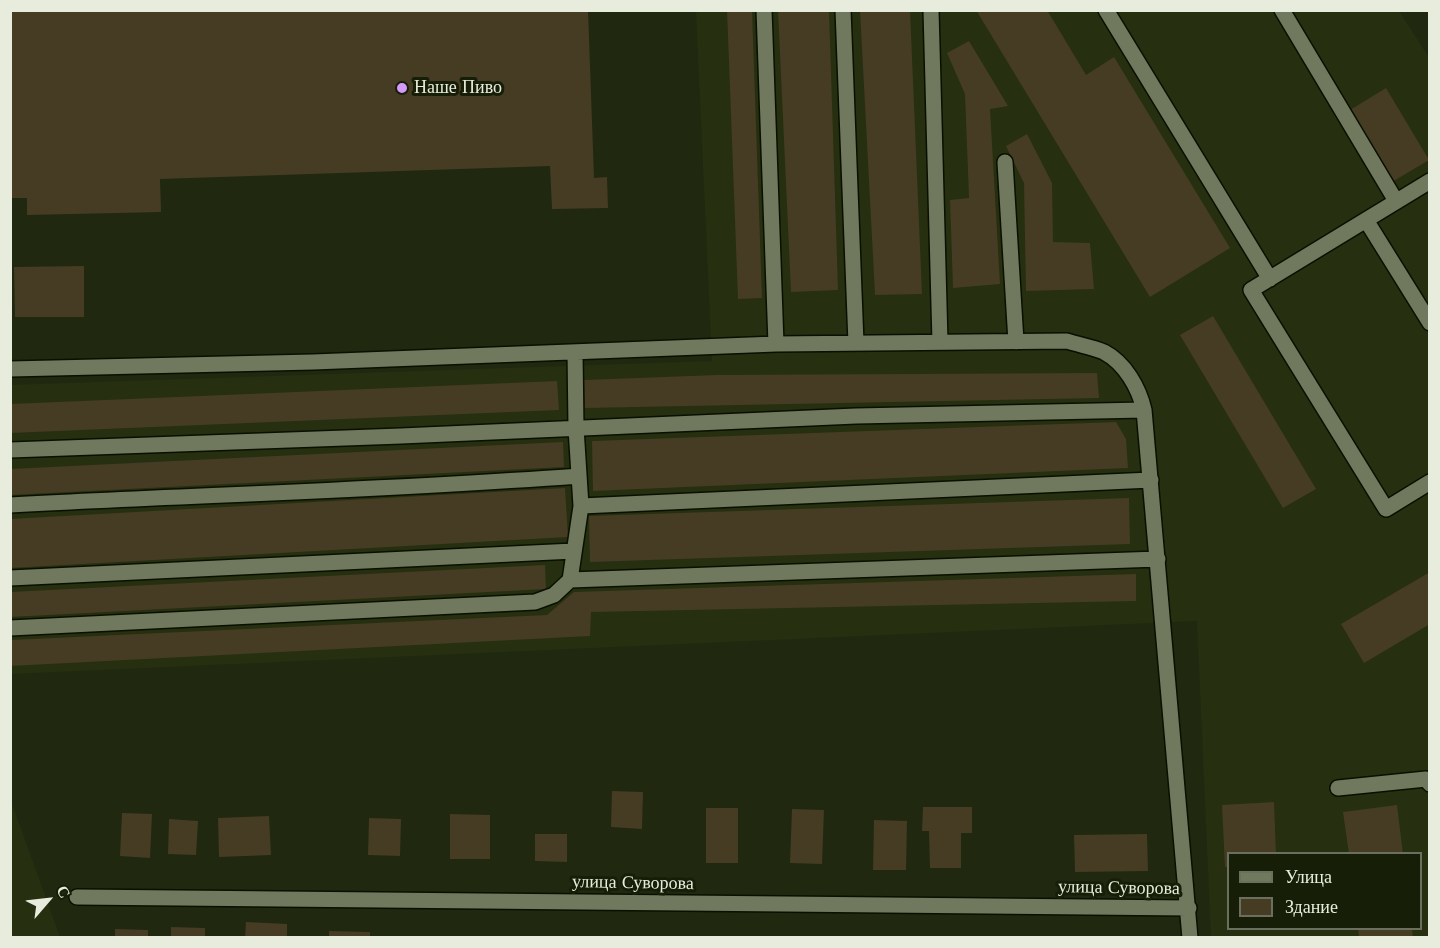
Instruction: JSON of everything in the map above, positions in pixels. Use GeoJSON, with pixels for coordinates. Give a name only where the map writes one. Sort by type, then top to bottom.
{"type":"FeatureCollection","features":[{"type":"Feature","properties":{"kind":"street"},"geometry":{"type":"LineString","coordinates":[[764,10],[776,344]]}},
{"type":"Feature","properties":{"kind":"street"},"geometry":{"type":"LineString","coordinates":[[843,10],[856,343]]}},
{"type":"Feature","properties":{"kind":"street"},"geometry":{"type":"LineString","coordinates":[[932,10],[940,342]]}},
{"type":"Feature","properties":{"kind":"street"},"geometry":{"type":"LineString","coordinates":[[1106,10],[1270,279]]}},
{"type":"Feature","properties":{"kind":"street"},"geometry":{"type":"LineString","coordinates":[[1282,10],[1396,201]]}},
{"type":"Feature","properties":{"kind":"street"},"geometry":{"type":"LineString","coordinates":[[1005,162],[1016,342]]}},
{"type":"Feature","properties":{"kind":"street"},"geometry":{"type":"LineString","coordinates":[[1430,181],[1251,290],[1386,509],[1430,482]]}},
{"type":"Feature","properties":{"kind":"street"},"geometry":{"type":"LineString","coordinates":[[1366,220],[1430,323]]}},
{"type":"Feature","properties":{"kind":"street"},"geometry":{"type":"LineString","coordinates":[[10,369],[313,362],[776,344],[1067,341],[1105,352],[1125,370],[1141,398],[1144,410],[1190,938]]}},
{"type":"Feature","properties":{"kind":"street"},"geometry":{"type":"LineString","coordinates":[[10,628],[535,602],[554,595],[570,580],[581,506],[576,428],[575,352]]}},
{"type":"Feature","properties":{"kind":"street"},"geometry":{"type":"LineString","coordinates":[[10,450],[856,416],[1144,410]]}},
{"type":"Feature","properties":{"kind":"street"},"geometry":{"type":"LineString","coordinates":[[10,505],[434,486],[579,476]]}},
{"type":"Feature","properties":{"kind":"street"},"geometry":{"type":"LineString","coordinates":[[581,506],[1151,480]]}},
{"type":"Feature","properties":{"kind":"street"},"geometry":{"type":"LineString","coordinates":[[10,578],[574,551]]}},
{"type":"Feature","properties":{"kind":"street"},"geometry":{"type":"LineString","coordinates":[[570,580],[1158,559]]}},
{"type":"Feature","properties":{"kind":"street"},"geometry":{"type":"LineString","coordinates":[[1338,788],[1426,779],[1430,784]]}},
{"type":"Feature","properties":{"kind":"street","name":"улица Суворова"},"geometry":{"type":"LineString","coordinates":[[77,897],[1189,908]]}},
{"type":"Feature","properties":{"kind":"shaded area"},"geometry":{"type":"Polygon","coordinates":[[[696,11],[1399,11],[1430,59],[1429,937],[1211,937],[1197,621],[11,674],[10,385],[712,361],[696,11]]]}},
{"type":"Feature","properties":{"kind":"shaded area"},"geometry":{"type":"Polygon","coordinates":[[[11,801],[60,937],[11,937],[11,801]]]}},
{"type":"Feature","properties":{"kind":"building","name":"Наше Пиво"},"geometry":{"type":"Polygon","coordinates":[[[10,10],[588,10],[594,178],[607,177],[608,208],[552,209],[550,166],[160,179],[161,212],[27,215],[27,198],[10,198],[10,10]]]}},
{"type":"Feature","properties":{"kind":"building"},"geometry":{"type":"Polygon","coordinates":[[[727,10],[752,10],[762,298],[738,299],[727,10]]]}},
{"type":"Feature","properties":{"kind":"building"},"geometry":{"type":"Polygon","coordinates":[[[778,10],[829,10],[838,290],[791,292],[778,10]]]}},
{"type":"Feature","properties":{"kind":"building"},"geometry":{"type":"Polygon","coordinates":[[[860,10],[910,10],[922,294],[875,295],[860,10]]]}},
{"type":"Feature","properties":{"kind":"building"},"geometry":{"type":"Polygon","coordinates":[[[976,10],[1047,10],[1086,75],[1114,57],[1230,248],[1150,297],[976,10]]]}},
{"type":"Feature","properties":{"kind":"building"},"geometry":{"type":"Polygon","coordinates":[[[969,41],[1008,106],[990,109],[1000,284],[953,288],[950,200],[969,198],[965,94],[947,53],[969,41]]]}},
{"type":"Feature","properties":{"kind":"building"},"geometry":{"type":"Polygon","coordinates":[[[1386,88],[1429,160],[1392,182],[1350,110],[1386,88]]]}},
{"type":"Feature","properties":{"kind":"building"},"geometry":{"type":"Polygon","coordinates":[[[1027,134],[1052,183],[1053,242],[1090,243],[1094,289],[1026,291],[1024,183],[1006,146],[1027,134]]]}},
{"type":"Feature","properties":{"kind":"building"},"geometry":{"type":"Polygon","coordinates":[[[84,266],[84,317],[15,317],[14,267],[84,266]]]}},
{"type":"Feature","properties":{"kind":"building"},"geometry":{"type":"Polygon","coordinates":[[[1213,316],[1316,489],[1283,508],[1180,335],[1213,316]]]}},
{"type":"Feature","properties":{"kind":"building"},"geometry":{"type":"Polygon","coordinates":[[[1097,373],[1099,398],[585,408],[584,380],[717,375],[1097,373]]]}},
{"type":"Feature","properties":{"kind":"building"},"geometry":{"type":"Polygon","coordinates":[[[557,381],[559,410],[10,433],[10,404],[557,381]]]}},
{"type":"Feature","properties":{"kind":"building"},"geometry":{"type":"Polygon","coordinates":[[[1116,422],[1126,439],[1128,468],[593,491],[592,441],[1116,422]]]}},
{"type":"Feature","properties":{"kind":"building"},"geometry":{"type":"Polygon","coordinates":[[[563,442],[564,467],[10,495],[10,469],[563,442]]]}},
{"type":"Feature","properties":{"kind":"building"},"geometry":{"type":"Polygon","coordinates":[[[565,488],[568,537],[10,568],[10,519],[565,488]]]}},
{"type":"Feature","properties":{"kind":"building"},"geometry":{"type":"Polygon","coordinates":[[[1129,498],[1130,544],[590,562],[589,516],[1129,498]]]}},
{"type":"Feature","properties":{"kind":"building"},"geometry":{"type":"Polygon","coordinates":[[[545,565],[546,589],[10,617],[10,592],[545,565]]]}},
{"type":"Feature","properties":{"kind":"building"},"geometry":{"type":"Polygon","coordinates":[[[1430,572],[1430,624],[1364,663],[1341,624],[1430,572]]]}},
{"type":"Feature","properties":{"kind":"building"},"geometry":{"type":"Polygon","coordinates":[[[1136,574],[1136,601],[591,612],[590,636],[10,666],[10,640],[547,615],[574,592],[1136,574]]]}},
{"type":"Feature","properties":{"kind":"building"},"geometry":{"type":"Polygon","coordinates":[[[612,791],[643,792],[642,829],[611,827],[612,791]]]}},
{"type":"Feature","properties":{"kind":"building"},"geometry":{"type":"Polygon","coordinates":[[[1274,802],[1276,852],[1227,852],[1227,867],[1225,867],[1222,805],[1274,802]]]}},
{"type":"Feature","properties":{"kind":"building"},"geometry":{"type":"Polygon","coordinates":[[[1397,805],[1403,852],[1349,852],[1343,812],[1397,805]]]}},
{"type":"Feature","properties":{"kind":"building"},"geometry":{"type":"Polygon","coordinates":[[[923,807],[972,807],[972,833],[961,833],[961,868],[930,868],[929,831],[922,831],[923,807]]]}},
{"type":"Feature","properties":{"kind":"building"},"geometry":{"type":"Polygon","coordinates":[[[706,808],[738,808],[738,863],[706,863],[706,808]]]}},
{"type":"Feature","properties":{"kind":"building"},"geometry":{"type":"Polygon","coordinates":[[[792,809],[824,810],[822,864],[790,863],[792,809]]]}},
{"type":"Feature","properties":{"kind":"building"},"geometry":{"type":"Polygon","coordinates":[[[122,813],[152,814],[150,858],[120,856],[122,813]]]}},
{"type":"Feature","properties":{"kind":"building"},"geometry":{"type":"Polygon","coordinates":[[[450,814],[490,815],[490,859],[450,859],[450,814]]]}},
{"type":"Feature","properties":{"kind":"building"},"geometry":{"type":"Polygon","coordinates":[[[269,816],[271,855],[219,857],[218,818],[269,816]]]}},
{"type":"Feature","properties":{"kind":"building"},"geometry":{"type":"Polygon","coordinates":[[[369,818],[401,819],[400,856],[368,855],[369,818]]]}},
{"type":"Feature","properties":{"kind":"building"},"geometry":{"type":"Polygon","coordinates":[[[169,819],[198,821],[196,855],[168,854],[169,819]]]}},
{"type":"Feature","properties":{"kind":"building"},"geometry":{"type":"Polygon","coordinates":[[[874,820],[907,821],[906,870],[873,870],[874,820]]]}},
{"type":"Feature","properties":{"kind":"building"},"geometry":{"type":"Polygon","coordinates":[[[535,834],[567,834],[567,862],[535,861],[535,834]]]}},
{"type":"Feature","properties":{"kind":"building"},"geometry":{"type":"Polygon","coordinates":[[[1147,834],[1148,871],[1075,872],[1074,835],[1147,834]]]}},
{"type":"Feature","properties":{"kind":"building"},"geometry":{"type":"Polygon","coordinates":[[[246,922],[287,924],[287,938],[245,938],[246,922]]]}},
{"type":"Feature","properties":{"kind":"building"},"geometry":{"type":"Polygon","coordinates":[[[171,927],[205,928],[205,938],[171,938],[171,927]]]}},
{"type":"Feature","properties":{"kind":"building"},"geometry":{"type":"Polygon","coordinates":[[[115,929],[148,930],[148,938],[115,938],[115,929]]]}},
{"type":"Feature","properties":{"kind":"building"},"geometry":{"type":"Polygon","coordinates":[[[1358,930],[1412,930],[1413,938],[1359,938],[1358,930]]]}},
{"type":"Feature","properties":{"kind":"building"},"geometry":{"type":"Polygon","coordinates":[[[329,931],[370,932],[370,938],[329,938],[329,931]]]}},
{"type":"Feature","properties":{"kind":"place","name":"Наше Пиво"},"geometry":{"type":"Point","coordinates":[402,88]}}]}
